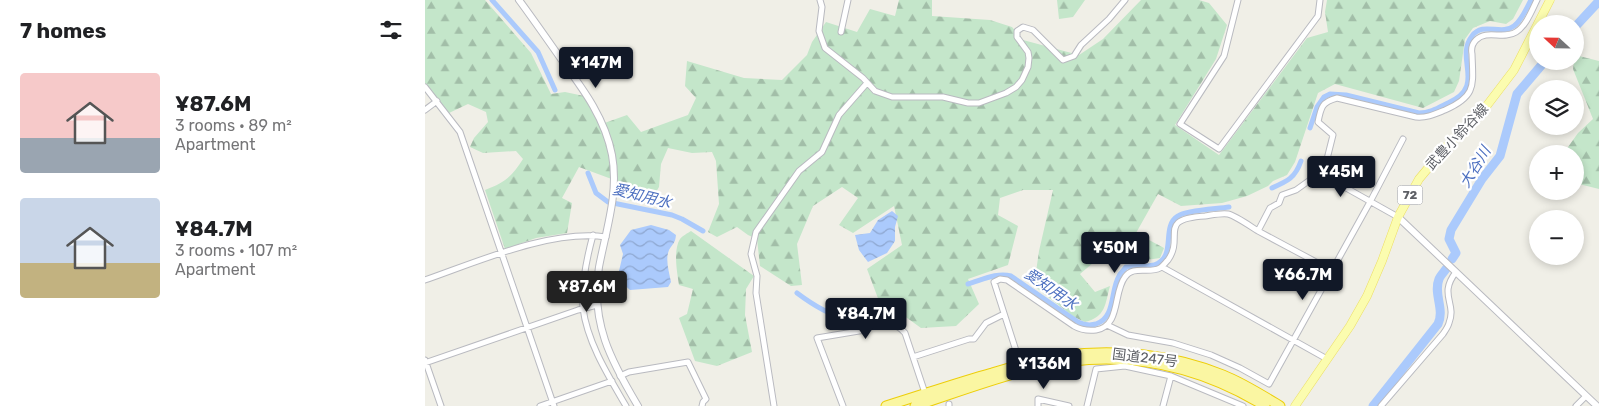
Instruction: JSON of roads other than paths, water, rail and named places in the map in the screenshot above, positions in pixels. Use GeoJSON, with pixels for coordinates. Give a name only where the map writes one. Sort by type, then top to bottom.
{"type":"FeatureCollection","features":[{"type":"Feature","properties":{"kind":"highway","name":"国道247号"},"geometry":{"type":"LineString","coordinates":[[915,406],[1021,364],[1048,358],[1090,353],[1152,356],[1203,367],[1249,387],[1280,406]]}},
{"type":"Feature","properties":{"kind":"highway","name":"国道247号"},"geometry":{"type":"LineString","coordinates":[[887,406],[927,401],[1034,368],[1097,360],[1127,360],[1173,366],[1221,383],[1265,406]]}},
{"type":"Feature","properties":{"kind":"main road","name":"武豊小鈴谷線"},"geometry":{"type":"LineString","coordinates":[[1295,406],[1350,326],[1367,296],[1398,217],[1419,179],[1444,149],[1485,108],[1514,70],[1550,0]]}},
{"type":"Feature","properties":{"kind":"street"},"geometry":{"type":"LineString","coordinates":[[519,0],[588,96],[603,124],[612,156],[614,181],[613,199],[597,282],[597,305],[603,336],[620,376],[638,406]]}},
{"type":"Feature","properties":{"kind":"street"},"geometry":{"type":"LineString","coordinates":[[820,0],[822,8],[819,31],[825,48],[875,91],[891,97],[943,98],[962,103],[979,103],[1017,87],[1028,67],[1029,58],[1028,52],[1017,37],[1017,31],[1023,26],[1033,30],[1063,60],[1068,59],[1074,56],[1081,45],[1109,19],[1125,0]]}},
{"type":"Feature","properties":{"kind":"street"},"geometry":{"type":"LineString","coordinates":[[841,32],[848,0]]}},
{"type":"Feature","properties":{"kind":"street"},"geometry":{"type":"LineString","coordinates":[[1239,0],[1224,56],[1180,124],[1219,149],[1318,16],[1320,0]]}},
{"type":"Feature","properties":{"kind":"street"},"geometry":{"type":"LineString","coordinates":[[1323,176],[1333,135],[1318,122],[1326,101],[1337,98],[1425,118],[1459,104],[1472,88],[1471,48],[1474,41],[1487,34],[1507,35],[1517,31],[1524,23],[1537,0]]}},
{"type":"Feature","properties":{"kind":"street"},"geometry":{"type":"LineString","coordinates":[[774,406],[755,293],[757,276],[751,254],[756,232],[799,171],[822,152],[839,115],[867,83]]}},
{"type":"Feature","properties":{"kind":"street"},"geometry":{"type":"LineString","coordinates":[[425,87],[460,132],[503,253],[553,404]]}},
{"type":"Feature","properties":{"kind":"street"},"geometry":{"type":"LineString","coordinates":[[425,110],[437,101]]}},
{"type":"Feature","properties":{"kind":"street"},"geometry":{"type":"LineString","coordinates":[[1107,325],[1128,335],[1173,343],[1211,355],[1269,384],[1403,139]]}},
{"type":"Feature","properties":{"kind":"street"},"geometry":{"type":"LineString","coordinates":[[1258,231],[1270,208],[1279,203],[1282,195],[1296,190],[1317,176],[1323,176],[1398,217],[1597,406]]}},
{"type":"Feature","properties":{"kind":"street"},"geometry":{"type":"LineString","coordinates":[[1018,357],[994,282],[1007,280],[1017,285],[1074,326],[1083,330],[1101,329],[1107,325],[1114,314],[1121,283],[1125,276],[1129,272],[1137,270],[1155,270],[1162,267],[1172,254],[1174,228],[1180,221],[1188,217],[1228,214],[1331,270]]}},
{"type":"Feature","properties":{"kind":"street"},"geometry":{"type":"LineString","coordinates":[[425,280],[539,242],[570,236],[593,235],[606,237]]}},
{"type":"Feature","properties":{"kind":"street"},"geometry":{"type":"LineString","coordinates":[[593,235],[585,280],[583,309],[598,356],[626,406]]}},
{"type":"Feature","properties":{"kind":"street"},"geometry":{"type":"LineString","coordinates":[[1162,267],[1327,359]]}},
{"type":"Feature","properties":{"kind":"street"},"geometry":{"type":"LineString","coordinates":[[1381,406],[1443,334],[1449,323],[1451,312],[1447,288],[1456,272]]}},
{"type":"Feature","properties":{"kind":"street"},"geometry":{"type":"LineString","coordinates":[[441,406],[425,362],[597,305]]}},
{"type":"Feature","properties":{"kind":"street"},"geometry":{"type":"LineString","coordinates":[[913,357],[974,339],[986,323],[1004,314]]}},
{"type":"Feature","properties":{"kind":"street"},"geometry":{"type":"LineString","coordinates":[[843,406],[817,338],[865,330],[863,325],[892,323],[899,326],[905,333],[927,401]]}},
{"type":"Feature","properties":{"kind":"street"},"geometry":{"type":"LineString","coordinates":[[620,376],[629,372],[688,362],[706,399],[702,406]]}},
{"type":"Feature","properties":{"kind":"street"},"geometry":{"type":"LineString","coordinates":[[1087,406],[1096,369],[1125,366],[1171,376],[1243,406]]}},
{"type":"Feature","properties":{"kind":"street"},"geometry":{"type":"LineString","coordinates":[[1163,406],[1171,376]]}},
{"type":"Feature","properties":{"kind":"street"},"geometry":{"type":"LineString","coordinates":[[540,406],[553,404],[612,381]]}},
{"type":"Feature","properties":{"kind":"street"},"geometry":{"type":"LineString","coordinates":[[1576,406],[1586,396]]}},
{"type":"Feature","properties":{"kind":"street"},"geometry":{"type":"LineString","coordinates":[[1038,406],[1038,399],[1069,406]]}},
{"type":"Feature","properties":{"kind":"water"},"geometry":{"type":"Polygon","coordinates":[[[892,211],[898,216],[895,227],[895,241],[887,253],[868,262],[859,250],[855,235],[870,233],[878,220],[892,211]]]}},
{"type":"Feature","properties":{"kind":"water"},"geometry":{"type":"Polygon","coordinates":[[[651,225],[669,230],[676,235],[667,257],[671,282],[668,287],[630,290],[621,282],[619,271],[623,254],[620,245],[631,230],[651,225]]]}},
{"type":"Feature","properties":{"kind":"waterway","name":"愛知用水"},"geometry":{"type":"LineString","coordinates":[[492,0],[538,52],[555,90]]}},
{"type":"Feature","properties":{"kind":"waterway","name":"愛知用水"},"geometry":{"type":"LineString","coordinates":[[1310,128],[1317,107],[1324,97],[1330,94],[1346,95],[1419,113],[1430,111],[1448,103],[1466,89],[1468,80],[1467,45],[1472,36],[1481,30],[1503,30],[1514,26],[1522,18],[1531,0]]}},
{"type":"Feature","properties":{"kind":"waterway","name":"大谷川"},"geometry":{"type":"LineString","coordinates":[[1584,17],[1599,1]]}},
{"type":"Feature","properties":{"kind":"waterway","name":"大谷川"},"geometry":{"type":"LineString","coordinates":[[1452,259],[1456,253],[1449,239],[1451,230],[1482,179],[1500,156],[1517,94],[1537,70]]}},
{"type":"Feature","properties":{"kind":"waterway","name":"愛知用水"},"geometry":{"type":"LineString","coordinates":[[1272,188],[1290,178],[1301,161]]}},
{"type":"Feature","properties":{"kind":"waterway","name":"愛知用水"},"geometry":{"type":"LineString","coordinates":[[588,173],[596,193],[608,202],[672,215],[703,231]]}},
{"type":"Feature","properties":{"kind":"waterway","name":"愛知用水"},"geometry":{"type":"LineString","coordinates":[[968,284],[995,276],[1011,276],[1078,322],[1087,325],[1096,324],[1107,316],[1112,303],[1116,282],[1126,267],[1151,266],[1161,261],[1165,256],[1170,227],[1178,216],[1195,211],[1229,207]]}},
{"type":"Feature","properties":{"kind":"waterway","name":"大谷川"},"geometry":{"type":"LineString","coordinates":[[1373,406],[1438,324],[1440,313],[1437,290],[1440,278],[1446,269]]}},
{"type":"Feature","properties":{"kind":"waterway","name":"愛知用水"},"geometry":{"type":"LineString","coordinates":[[797,293],[821,309],[843,317],[866,317],[894,309]]}}]}
